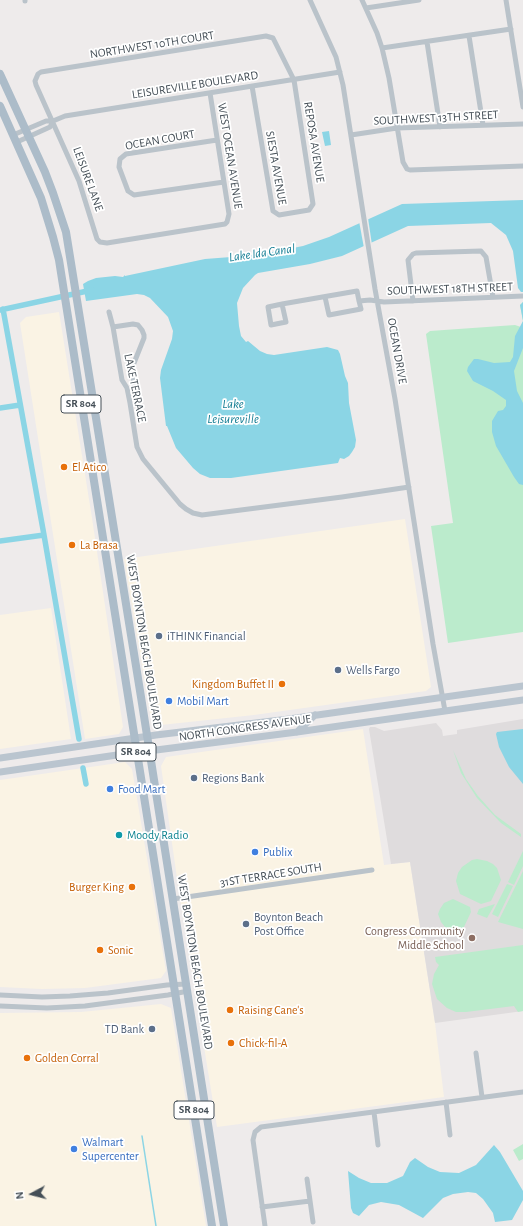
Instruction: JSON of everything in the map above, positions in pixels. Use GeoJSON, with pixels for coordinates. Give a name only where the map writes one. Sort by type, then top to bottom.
{"type":"FeatureCollection","features":[{"type":"Feature","properties":{"kind":"main road","name":"WEST BOYNTON BEACH BOULEVARD"},"geometry":{"type":"LineString","coordinates":[[0,74],[28,132],[59,210],[66,232],[150,751],[224,1226]]}},
{"type":"Feature","properties":{"kind":"main road","name":"WEST BOYNTON BEACH BOULEVARD"},"geometry":{"type":"LineString","coordinates":[[0,106],[32,176],[46,214],[59,260],[212,1226]]}},
{"type":"Feature","properties":{"kind":"main road"},"geometry":{"type":"LineString","coordinates":[[106,556],[120,568]]}},
{"type":"Feature","properties":{"kind":"main road"},"geometry":{"type":"LineString","coordinates":[[109,577],[123,587]]}},
{"type":"Feature","properties":{"kind":"main road","name":"NORTH CONGRESS AVENUE"},"geometry":{"type":"LineString","coordinates":[[0,758],[523,686]]}},
{"type":"Feature","properties":{"kind":"main road","name":"NORTH CONGRESS AVENUE"},"geometry":{"type":"LineString","coordinates":[[0,772],[523,700]]}},
{"type":"Feature","properties":{"kind":"main road"},"geometry":{"type":"LineString","coordinates":[[297,732],[315,715]]}},
{"type":"Feature","properties":{"kind":"main road"},"geometry":{"type":"LineString","coordinates":[[279,734],[289,719]]}},
{"type":"Feature","properties":{"kind":"street","name":"OCEAN DRIVE"},"geometry":{"type":"LineString","coordinates":[[310,0],[330,44],[340,72],[368,248],[409,487],[442,697],[446,711]]}},
{"type":"Feature","properties":{"kind":"street"},"geometry":{"type":"LineString","coordinates":[[362,0],[382,48],[387,66],[404,166],[410,170],[523,166]]}},
{"type":"Feature","properties":{"kind":"street"},"geometry":{"type":"LineString","coordinates":[[366,8],[419,0]]}},
{"type":"Feature","properties":{"kind":"street"},"geometry":{"type":"LineString","coordinates":[[506,0],[523,107]]}},
{"type":"Feature","properties":{"kind":"street"},"geometry":{"type":"LineString","coordinates":[[382,48],[511,29]]}},
{"type":"Feature","properties":{"kind":"street","name":"NORTHWEST 10TH COURT"},"geometry":{"type":"LineString","coordinates":[[53,121],[36,85],[36,78],[41,72],[269,36],[275,41],[294,80]]}},
{"type":"Feature","properties":{"kind":"street"},"geometry":{"type":"LineString","coordinates":[[469,36],[483,125]]}},
{"type":"Feature","properties":{"kind":"street"},"geometry":{"type":"LineString","coordinates":[[426,42],[440,127]]}},
{"type":"Feature","properties":{"kind":"street","name":"LEISUREVILLE BOULEVARD"},"geometry":{"type":"LineString","coordinates":[[15,138],[46,121],[53,121],[65,116],[340,72]]}},
{"type":"Feature","properties":{"kind":"street","name":"REPOSA AVENUE"},"geometry":{"type":"LineString","coordinates":[[294,80],[313,204],[312,208]]}},
{"type":"Feature","properties":{"kind":"street","name":"SIESTA AVENUE"},"geometry":{"type":"LineString","coordinates":[[252,86],[272,211],[279,215],[305,212],[312,208]]}},
{"type":"Feature","properties":{"kind":"street","name":"WEST OCEAN AVENUE"},"geometry":{"type":"LineString","coordinates":[[210,93],[229,214],[227,222]]}},
{"type":"Feature","properties":{"kind":"street","name":"LEISURE LANE"},"geometry":{"type":"LineString","coordinates":[[53,121],[79,181],[97,239],[103,243],[224,224],[227,222]]}},
{"type":"Feature","properties":{"kind":"street","name":"SOUTHWEST 13TH STREET"},"geometry":{"type":"LineString","coordinates":[[351,135],[397,128],[523,124]]}},
{"type":"Feature","properties":{"kind":"street","name":"LEISUREVILLE BOULEVARD"},"geometry":{"type":"LineString","coordinates":[[15,138],[28,132]]}},
{"type":"Feature","properties":{"kind":"street","name":"OCEAN COURT"},"geometry":{"type":"LineString","coordinates":[[217,140],[126,154],[120,159],[119,167],[128,191],[134,195],[224,182]]}},
{"type":"Feature","properties":{"kind":"street"},"geometry":{"type":"LineString","coordinates":[[414,301],[408,260],[413,254],[416,253],[481,251],[486,257],[493,297]]}},
{"type":"Feature","properties":{"kind":"street"},"geometry":{"type":"LineString","coordinates":[[282,304],[286,322],[271,325],[268,307],[282,304],[357,291],[360,309],[329,315],[326,297]]}},
{"type":"Feature","properties":{"kind":"street","name":"SOUTHWEST 18TH STREET"},"geometry":{"type":"LineString","coordinates":[[359,301],[370,300],[384,302],[523,296]]}},
{"type":"Feature","properties":{"kind":"street"},"geometry":{"type":"LineString","coordinates":[[109,312],[113,327]]}},
{"type":"Feature","properties":{"kind":"street","name":"LAKE TERRACE"},"geometry":{"type":"LineString","coordinates":[[136,402],[132,368],[144,338],[143,332],[136,324],[113,327],[122,380],[127,388],[130,403],[137,447],[143,458],[180,504],[186,509],[202,515],[409,487]]}},
{"type":"Feature","properties":{"kind":"street","name":"31ST TERRACE SOUTH"},"geometry":{"type":"LineString","coordinates":[[173,900],[372,870]]}},
{"type":"Feature","properties":{"kind":"street"},"geometry":{"type":"LineString","coordinates":[[0,994],[42,997],[70,996],[108,993],[173,984],[187,988]]}},
{"type":"Feature","properties":{"kind":"street"},"geometry":{"type":"LineString","coordinates":[[0,1006],[42,1008],[85,1006],[175,994],[187,988]]}},
{"type":"Feature","properties":{"kind":"street"},"geometry":{"type":"LineString","coordinates":[[476,1053],[482,1097]]}},
{"type":"Feature","properties":{"kind":"street"},"geometry":{"type":"LineString","coordinates":[[264,1226],[253,1140],[257,1129],[269,1126],[523,1092]]}},
{"type":"Feature","properties":{"kind":"street"},"geometry":{"type":"LineString","coordinates":[[446,1102],[450,1135]]}},
{"type":"Feature","properties":{"kind":"street"},"geometry":{"type":"LineString","coordinates":[[374,1112],[378,1145]]}},
{"type":"Feature","properties":{"kind":"street"},"geometry":{"type":"LineString","coordinates":[[307,1179],[313,1222]]}},
{"type":"Feature","properties":{"kind":"street"},"geometry":{"type":"LineString","coordinates":[[262,1207],[310,1201]]}},
{"type":"Feature","properties":{"kind":"shaded area"},"geometry":{"type":"Polygon","coordinates":[[[59,312],[92,518],[123,727],[119,734],[85,739],[20,323],[26,317],[59,312]]]}},
{"type":"Feature","properties":{"kind":"shaded area"},"geometry":{"type":"Polygon","coordinates":[[[405,519],[431,687],[426,691],[254,715],[161,725],[151,719],[124,559],[405,519]]]}},
{"type":"Feature","properties":{"kind":"shaded area"},"geometry":{"type":"Polygon","coordinates":[[[51,608],[71,739],[0,749],[0,615],[51,608]]]}},
{"type":"Feature","properties":{"kind":"shaded area","name":"Congress Community Middle School"},"geometry":{"type":"Polygon","coordinates":[[[523,719],[523,1011],[435,1023],[410,862],[391,864],[369,729],[370,727],[375,727],[384,731],[436,723],[442,730],[443,736],[457,734],[457,730],[523,719]]]}},
{"type":"Feature","properties":{"kind":"shaded area"},"geometry":{"type":"Polygon","coordinates":[[[363,729],[384,865],[410,862],[435,1023],[444,1097],[217,1127],[179,892],[161,766],[166,757],[363,729]]]}},
{"type":"Feature","properties":{"kind":"shaded area"},"geometry":{"type":"Polygon","coordinates":[[[125,762],[132,769],[166,971],[161,978],[85,988],[42,989],[0,987],[0,780],[125,762]]]}},
{"type":"Feature","properties":{"kind":"shaded area"},"geometry":{"type":"Polygon","coordinates":[[[161,1004],[171,1008],[206,1226],[0,1226],[0,1013],[81,1012],[161,1004]]]}},
{"type":"Feature","properties":{"kind":"green space"},"geometry":{"type":"Polygon","coordinates":[[[523,302],[523,321],[520,305],[523,302]]]}},
{"type":"Feature","properties":{"kind":"green space"},"geometry":{"type":"Polygon","coordinates":[[[523,321],[523,632],[448,643],[431,526],[453,523],[426,334],[430,331],[515,325],[521,327],[523,321]]]}},
{"type":"Feature","properties":{"kind":"green space"},"geometry":{"type":"Polygon","coordinates":[[[453,750],[466,779],[478,796],[495,815],[521,834],[521,837],[501,823],[477,798],[461,773],[453,750]]]}},
{"type":"Feature","properties":{"kind":"green space"},"geometry":{"type":"Polygon","coordinates":[[[523,851],[523,866],[514,885],[508,882],[523,851]]]}},
{"type":"Feature","properties":{"kind":"green space"},"geometry":{"type":"Polygon","coordinates":[[[477,859],[493,864],[497,868],[501,880],[491,901],[481,904],[460,894],[456,881],[458,873],[462,867],[472,860],[477,859]]]}},
{"type":"Feature","properties":{"kind":"green space"},"geometry":{"type":"Polygon","coordinates":[[[523,871],[523,929],[498,922],[523,871]]]}},
{"type":"Feature","properties":{"kind":"green space"},"geometry":{"type":"Polygon","coordinates":[[[507,884],[513,886],[498,917],[492,914],[507,884]]]}},
{"type":"Feature","properties":{"kind":"green space"},"geometry":{"type":"Polygon","coordinates":[[[453,899],[470,907],[471,912],[463,929],[454,931],[445,927],[438,914],[444,903],[453,899]]]}},
{"type":"Feature","properties":{"kind":"green space"},"geometry":{"type":"Polygon","coordinates":[[[495,904],[487,918],[477,914],[479,909],[495,904]]]}},
{"type":"Feature","properties":{"kind":"green space"},"geometry":{"type":"Polygon","coordinates":[[[523,945],[523,1011],[518,1012],[514,1006],[456,1012],[447,1008],[437,999],[432,984],[434,974],[439,965],[436,962],[435,957],[523,945]]]}},
{"type":"Feature","properties":{"kind":"green space"},"geometry":{"type":"Polygon","coordinates":[[[523,1144],[523,1159],[519,1161],[513,1150],[523,1144]]]}},
{"type":"Feature","properties":{"kind":"water"},"geometry":{"type":"Polygon","coordinates":[[[329,131],[331,145],[325,146],[322,132],[329,131]]]}},
{"type":"Feature","properties":{"kind":"water","name":"Lake Leisureville"},"geometry":{"type":"Polygon","coordinates":[[[523,200],[523,292],[521,292],[518,288],[513,251],[506,235],[491,223],[408,226],[342,256],[310,264],[258,273],[243,288],[237,303],[241,336],[246,342],[248,341],[260,351],[274,355],[327,347],[338,350],[348,383],[349,403],[356,440],[355,447],[349,456],[344,459],[340,458],[338,463],[231,478],[210,478],[200,474],[176,448],[166,426],[160,378],[161,370],[172,339],[173,331],[168,317],[150,298],[144,295],[137,294],[86,301],[83,284],[96,278],[115,276],[123,277],[125,275],[205,259],[257,255],[303,246],[329,237],[402,204],[523,200]]]}},
{"type":"Feature","properties":{"kind":"water"},"geometry":{"type":"Polygon","coordinates":[[[523,302],[523,321],[520,305],[523,302]]]}},
{"type":"Feature","properties":{"kind":"water"},"geometry":{"type":"Polygon","coordinates":[[[523,321],[523,348],[514,371],[517,391],[523,403],[523,485],[519,484],[514,477],[496,446],[492,432],[492,421],[498,411],[503,410],[506,406],[506,400],[493,391],[473,381],[467,371],[474,359],[494,363],[510,362],[513,357],[515,336],[523,321]]]}},
{"type":"Feature","properties":{"kind":"water"},"geometry":{"type":"Polygon","coordinates":[[[523,729],[523,784],[509,767],[499,747],[496,734],[497,732],[523,729]]]}},
{"type":"Feature","properties":{"kind":"water"},"geometry":{"type":"Polygon","coordinates":[[[494,1145],[500,1152],[523,1191],[523,1200],[512,1220],[495,1222],[493,1213],[483,1199],[476,1193],[468,1192],[453,1194],[443,1198],[423,1218],[399,1205],[381,1202],[369,1205],[359,1216],[353,1213],[351,1208],[348,1171],[371,1183],[387,1183],[403,1176],[410,1162],[415,1158],[428,1167],[440,1172],[459,1173],[476,1165],[494,1145]]]}},
{"type":"Feature","properties":{"kind":"pier"},"geometry":{"type":"Polygon","coordinates":[[[368,218],[372,245],[364,248],[359,221],[368,218]]]}},
{"type":"Feature","properties":{"kind":"waterway","name":"Lake Ida Canal"},"geometry":{"type":"LineString","coordinates":[[0,310],[92,290]]}},
{"type":"Feature","properties":{"kind":"waterway"},"geometry":{"type":"LineString","coordinates":[[3,309],[79,739]]}},
{"type":"Feature","properties":{"kind":"waterway"},"geometry":{"type":"LineString","coordinates":[[0,408],[20,405]]}},
{"type":"Feature","properties":{"kind":"waterway"},"geometry":{"type":"LineString","coordinates":[[0,541],[44,535]]}},
{"type":"Feature","properties":{"kind":"waterway"},"geometry":{"type":"LineString","coordinates":[[83,768],[86,784]]}},
{"type":"Feature","properties":{"kind":"waterway"},"geometry":{"type":"LineString","coordinates":[[142,1136],[156,1226]]}},
{"type":"Feature","properties":{"kind":"place","name":"El Atico"},"geometry":{"type":"Point","coordinates":[64,467]}},
{"type":"Feature","properties":{"kind":"place","name":"La Brasa"},"geometry":{"type":"Point","coordinates":[72,545]}},
{"type":"Feature","properties":{"kind":"place","name":"iTHINK Financial"},"geometry":{"type":"Point","coordinates":[159,636]}},
{"type":"Feature","properties":{"kind":"place","name":"Wells Fargo"},"geometry":{"type":"Point","coordinates":[338,670]}},
{"type":"Feature","properties":{"kind":"place","name":"Kingdom Buffet II"},"geometry":{"type":"Point","coordinates":[282,684]}},
{"type":"Feature","properties":{"kind":"place","name":"Mobil Mart"},"geometry":{"type":"Point","coordinates":[169,701]}},
{"type":"Feature","properties":{"kind":"place","name":"Regions Bank"},"geometry":{"type":"Point","coordinates":[194,778]}},
{"type":"Feature","properties":{"kind":"place","name":"Food Mart"},"geometry":{"type":"Point","coordinates":[110,789]}},
{"type":"Feature","properties":{"kind":"place","name":"Moody Radio"},"geometry":{"type":"Point","coordinates":[119,835]}},
{"type":"Feature","properties":{"kind":"place","name":"Publix"},"geometry":{"type":"Point","coordinates":[255,852]}},
{"type":"Feature","properties":{"kind":"place","name":"Burger King"},"geometry":{"type":"Point","coordinates":[132,887]}},
{"type":"Feature","properties":{"kind":"place","name":"Boynton Beach Post Office"},"geometry":{"type":"Point","coordinates":[246,924]}},
{"type":"Feature","properties":{"kind":"place","name":"Congress Community Middle School"},"geometry":{"type":"Point","coordinates":[472,938]}},
{"type":"Feature","properties":{"kind":"place","name":"Sonic"},"geometry":{"type":"Point","coordinates":[100,950]}},
{"type":"Feature","properties":{"kind":"place","name":"Raising Cane's"},"geometry":{"type":"Point","coordinates":[230,1010]}},
{"type":"Feature","properties":{"kind":"place","name":"TD Bank"},"geometry":{"type":"Point","coordinates":[152,1029]}},
{"type":"Feature","properties":{"kind":"place","name":"Chick-fil-A"},"geometry":{"type":"Point","coordinates":[231,1043]}},
{"type":"Feature","properties":{"kind":"place","name":"Golden Corral"},"geometry":{"type":"Point","coordinates":[27,1058]}},
{"type":"Feature","properties":{"kind":"place","name":"Walmart Supercenter"},"geometry":{"type":"Point","coordinates":[74,1149]}}]}
